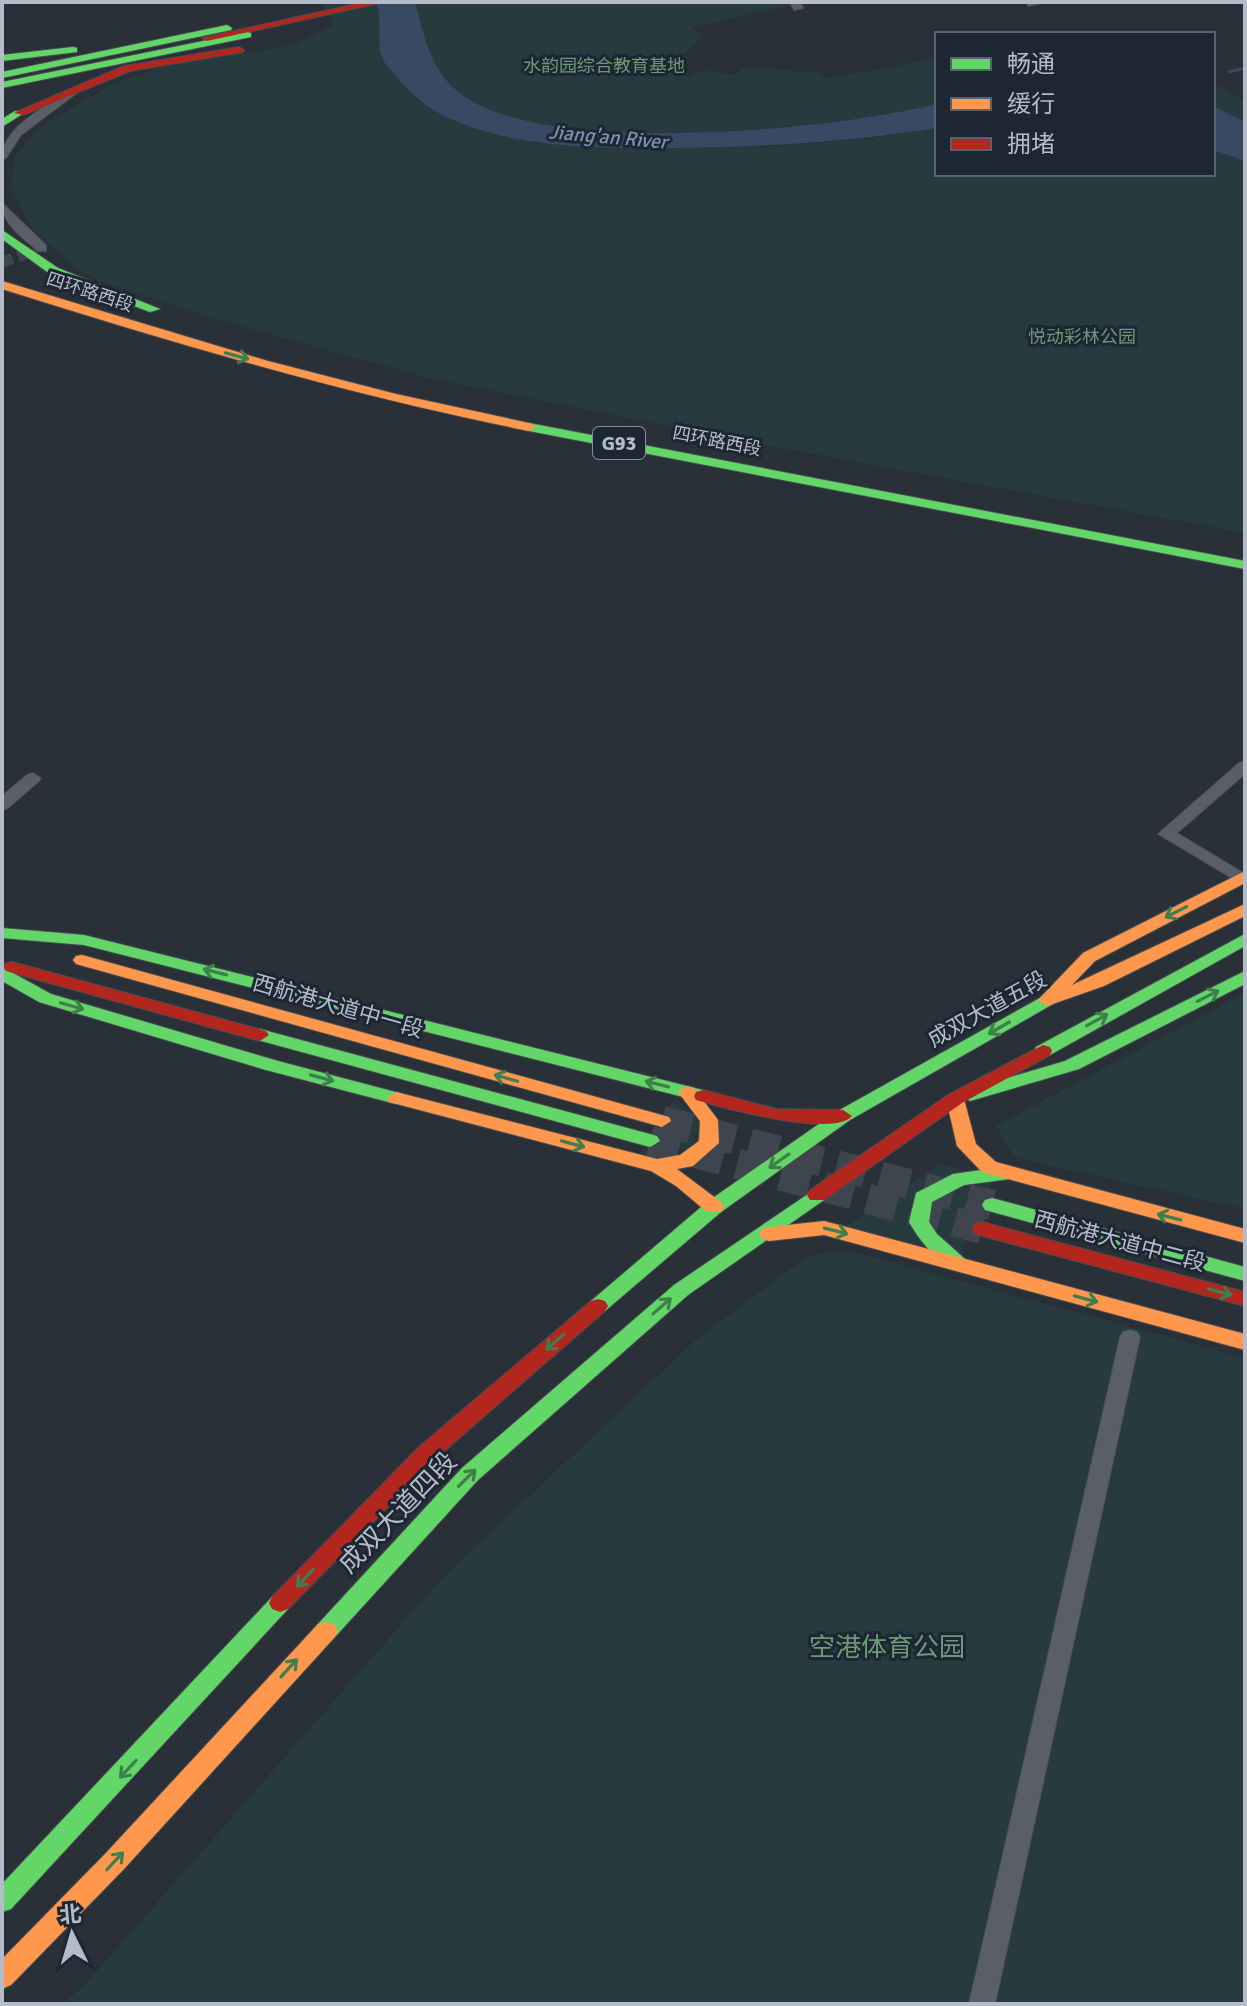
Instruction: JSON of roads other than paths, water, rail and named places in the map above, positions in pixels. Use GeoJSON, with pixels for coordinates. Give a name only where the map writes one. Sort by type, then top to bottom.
{"type":"FeatureCollection","features":[{"type":"Feature","properties":{"kind":"main road"},"geometry":{"type":"LineString","coordinates":[[2,83],[247,35],[349,2]]}},
{"type":"Feature","properties":{"kind":"main road"},"geometry":{"type":"LineString","coordinates":[[2,75],[379,2]]}},
{"type":"Feature","properties":{"kind":"main road"},"geometry":{"type":"LineString","coordinates":[[2,68],[204,24],[405,2]]}},
{"type":"Feature","properties":{"kind":"main road"},"geometry":{"type":"LineString","coordinates":[[2,124],[19,113],[88,82],[128,68],[297,38],[324,11]]}},
{"type":"Feature","properties":{"kind":"main road"},"geometry":{"type":"LineString","coordinates":[[2,83],[324,11]]}},
{"type":"Feature","properties":{"kind":"main road"},"geometry":{"type":"LineString","coordinates":[[2,58],[156,36]]}},
{"type":"Feature","properties":{"kind":"main road"},"geometry":{"type":"LineString","coordinates":[[2,234],[35,262],[117,298]]}},
{"type":"Feature","properties":{"kind":"main road"},"geometry":{"type":"LineString","coordinates":[[9,269],[175,315]]}},
{"type":"Feature","properties":{"kind":"main road","name":"四环路西段"},"geometry":{"type":"LineString","coordinates":[[9,269],[87,299],[455,398],[1245,550]]}},
{"type":"Feature","properties":{"kind":"main road","name":"四环路西段"},"geometry":{"type":"LineString","coordinates":[[2,285],[163,336],[439,410],[1245,565]]}},
{"type":"Feature","properties":{"kind":"main road"},"geometry":{"type":"LineString","coordinates":[[2,293],[96,323]]}},
{"type":"Feature","properties":{"kind":"main road"},"geometry":{"type":"LineString","coordinates":[[2,300],[163,336]]}},
{"type":"Feature","properties":{"kind":"main road"},"geometry":{"type":"LineString","coordinates":[[262,344],[291,354]]}},
{"type":"Feature","properties":{"kind":"main road"},"geometry":{"type":"LineString","coordinates":[[1047,1000],[1089,957],[1243,877]]}},
{"type":"Feature","properties":{"kind":"main road","name":"成双大道五段"},"geometry":{"type":"LineString","coordinates":[[843,1116],[1047,1000],[1098,982],[1245,902]]}},
{"type":"Feature","properties":{"kind":"main road"},"geometry":{"type":"LineString","coordinates":[[2,935],[84,940],[777,1115],[843,1116]]}},
{"type":"Feature","properties":{"kind":"main road","name":"西航港大道中一段"},"geometry":{"type":"LineString","coordinates":[[2,935],[662,1121]]}},
{"type":"Feature","properties":{"kind":"main road"},"geometry":{"type":"LineString","coordinates":[[955,1099],[1245,939]]}},
{"type":"Feature","properties":{"kind":"main road"},"geometry":{"type":"LineString","coordinates":[[1175,977],[1245,953]]}},
{"type":"Feature","properties":{"kind":"main road"},"geometry":{"type":"LineString","coordinates":[[2,964],[650,1141]]}},
{"type":"Feature","properties":{"kind":"main road"},"geometry":{"type":"LineString","coordinates":[[2,973],[45,998],[273,1066],[657,1166],[668,1167],[688,1160],[703,1150],[710,1139],[712,1126],[707,1115],[687,1092]]}},
{"type":"Feature","properties":{"kind":"main road"},"geometry":{"type":"LineString","coordinates":[[955,1099],[1072,1065],[1245,977]]}},
{"type":"Feature","properties":{"kind":"main road"},"geometry":{"type":"LineString","coordinates":[[955,1099],[965,1145],[972,1157],[1003,1174],[1245,1236]]}},
{"type":"Feature","properties":{"kind":"main road","name":"成双大道四段"},"geometry":{"type":"LineString","coordinates":[[2,1977],[115,1861],[470,1474],[681,1290],[955,1099]]}},
{"type":"Feature","properties":{"kind":"main road","name":"成双大道四段"},"geometry":{"type":"LineString","coordinates":[[2,1901],[304,1578],[427,1453],[714,1207],[843,1116]]}},
{"type":"Feature","properties":{"kind":"main road"},"geometry":{"type":"LineString","coordinates":[[657,1166],[683,1181],[714,1207]]}},
{"type":"Feature","properties":{"kind":"main road"},"geometry":{"type":"LineString","coordinates":[[966,1266],[930,1239],[919,1222],[923,1198],[943,1183],[963,1176],[1003,1174]]}},
{"type":"Feature","properties":{"kind":"main road","name":"西航港大道中二段"},"geometry":{"type":"LineString","coordinates":[[992,1205],[1245,1274]]}},
{"type":"Feature","properties":{"kind":"main road"},"geometry":{"type":"LineString","coordinates":[[759,1236],[824,1228],[1245,1342]]}},
{"type":"Feature","properties":{"kind":"main road","name":"西航港大道中二段"},"geometry":{"type":"LineString","coordinates":[[982,1229],[1245,1299]]}},
{"type":"Feature","properties":{"kind":"street"},"geometry":{"type":"LineString","coordinates":[[2,156],[17,133],[88,82]]}},
{"type":"Feature","properties":{"kind":"street"},"geometry":{"type":"LineString","coordinates":[[2,206],[16,225],[42,248]]}},
{"type":"Feature","properties":{"kind":"street"},"geometry":{"type":"LineString","coordinates":[[1243,877],[1166,834],[1245,766]]}},
{"type":"Feature","properties":{"kind":"street"},"geometry":{"type":"LineString","coordinates":[[2,805],[33,778]]}},
{"type":"Feature","properties":{"kind":"street"},"geometry":{"type":"LineString","coordinates":[[982,2004],[1130,1337]]}},
{"type":"Feature","properties":{"kind":"water","name":"Jiang'an River"},"geometry":{"type":"Polygon","coordinates":[[[376,2],[415,2],[433,59],[455,89],[494,111],[549,125],[615,132],[688,133],[830,122],[935,104],[935,128],[807,143],[676,148],[584,147],[493,134],[437,112],[392,72],[380,52],[376,2]]]}},
{"type":"Feature","properties":{"kind":"water"},"geometry":{"type":"Polygon","coordinates":[[[1215,107],[1245,122],[1245,161],[1215,151],[1215,107]]]}},
{"type":"Feature","properties":{"kind":"waterway"},"geometry":{"type":"LineString","coordinates":[[1229,72],[1245,68]]}},
{"type":"Feature","properties":{"kind":"tunnel"},"geometry":{"type":"LineString","coordinates":[[2,262],[37,250]]}},
{"type":"Feature","properties":{"kind":"tunnel"},"geometry":{"type":"LineString","coordinates":[[662,1121],[992,1205]]}},
{"type":"Feature","properties":{"kind":"tunnel"},"geometry":{"type":"LineString","coordinates":[[650,1141],[982,1229]]}},
{"type":"Feature","properties":{"kind":"park label","name":"水韵园综合教育基地"},"geometry":{"type":"Point","coordinates":[604,66]}},
{"type":"Feature","properties":{"kind":"park label","name":"悦动彩林公园"},"geometry":{"type":"Point","coordinates":[1082,337]}},
{"type":"Feature","properties":{"kind":"park label","name":"空港体育公园"},"geometry":{"type":"Point","coordinates":[887,1648]}}]}
